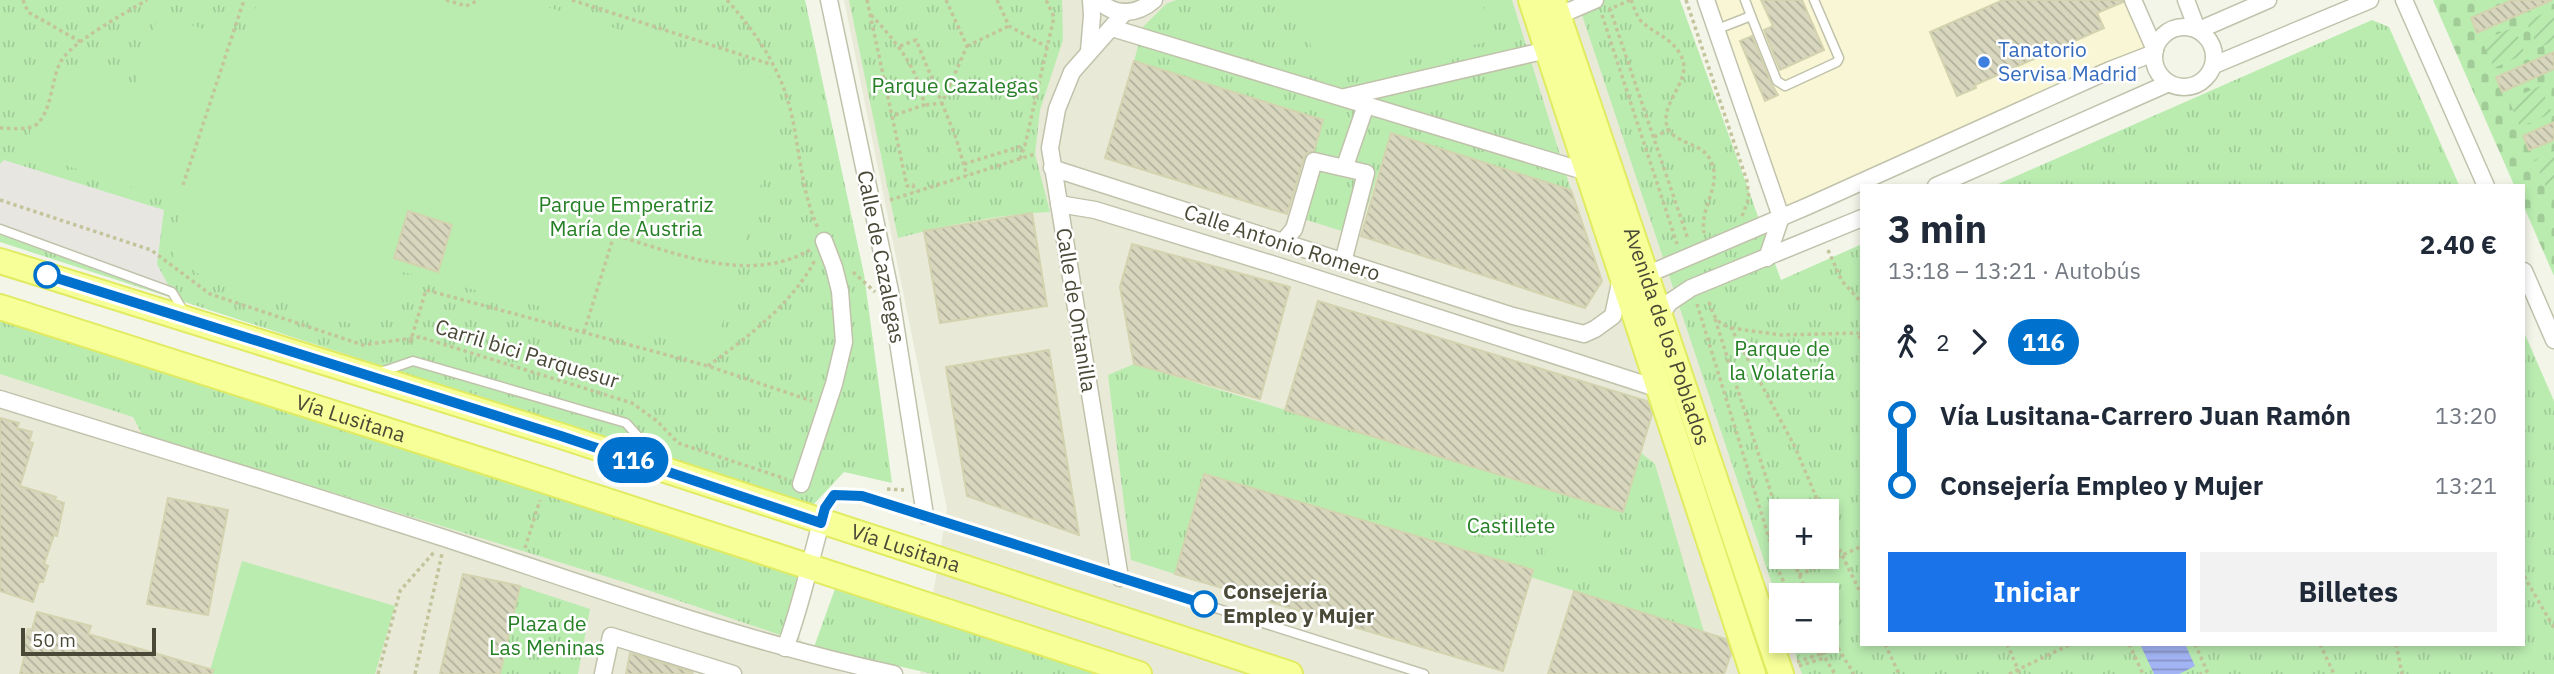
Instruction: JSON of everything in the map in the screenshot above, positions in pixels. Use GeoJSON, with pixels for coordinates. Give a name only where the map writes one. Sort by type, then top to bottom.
{"type":"FeatureCollection","features":[{"type":"Feature","properties":{"kind":"main road","name":"Avenida de los Poblados"},"geometry":{"type":"LineString","coordinates":[[1531,0],[1587,172],[1634,275],[1660,317],[1788,669]]}},
{"type":"Feature","properties":{"kind":"main road","name":"Avenida de los Poblados"},"geometry":{"type":"LineString","coordinates":[[1555,8],[1634,275],[1632,306],[1753,674]]}},
{"type":"Feature","properties":{"kind":"main road","name":"Vía Lusitana"},"geometry":{"type":"LineString","coordinates":[[0,261],[671,472],[1290,674]]}},
{"type":"Feature","properties":{"kind":"main road","name":"Vía Lusitana"},"geometry":{"type":"LineString","coordinates":[[0,307],[1139,674]]}},
{"type":"Feature","properties":{"kind":"street","name":"Calle de Cazalegas"},"geometry":{"type":"LineString","coordinates":[[829,0],[890,291],[925,515]]}},
{"type":"Feature","properties":{"kind":"street"},"geometry":{"type":"LineString","coordinates":[[1089,51],[1091,0]]}},
{"type":"Feature","properties":{"kind":"street"},"geometry":{"type":"LineString","coordinates":[[1098,0],[1113,10],[1125,12],[1145,7],[1154,0]]}},
{"type":"Feature","properties":{"kind":"street"},"geometry":{"type":"LineString","coordinates":[[1555,8],[1595,0]]}},
{"type":"Feature","properties":{"kind":"street"},"geometry":{"type":"LineString","coordinates":[[1706,0],[1781,217],[1767,258]]}},
{"type":"Feature","properties":{"kind":"street"},"geometry":{"type":"LineString","coordinates":[[2133,0],[2155,52],[2157,69],[2169,83],[2178,86],[2196,85],[2210,73],[2214,65],[2212,45],[2198,30],[2186,0]]}},
{"type":"Feature","properties":{"kind":"street"},"geometry":{"type":"LineString","coordinates":[[1577,362],[1584,334],[1613,316],[1634,275],[1781,217],[2155,52],[2164,34],[2172,29],[2181,26],[2198,30],[2268,0]]}},
{"type":"Feature","properties":{"kind":"street"},"geometry":{"type":"LineString","coordinates":[[2214,65],[2370,0]]}},
{"type":"Feature","properties":{"kind":"street"},"geometry":{"type":"LineString","coordinates":[[2404,0],[2485,184]]}},
{"type":"Feature","properties":{"kind":"street","name":"Calle de Ontanilla"},"geometry":{"type":"LineString","coordinates":[[1120,578],[1050,148],[1057,109],[1072,72],[1125,12]]}},
{"type":"Feature","properties":{"kind":"street"},"geometry":{"type":"LineString","coordinates":[[1112,28],[1587,172]]}},
{"type":"Feature","properties":{"kind":"street"},"geometry":{"type":"LineString","coordinates":[[1342,98],[1547,50]]}},
{"type":"Feature","properties":{"kind":"street"},"geometry":{"type":"LineString","coordinates":[[1941,184],[2169,83]]}},
{"type":"Feature","properties":{"kind":"street"},"geometry":{"type":"LineString","coordinates":[[1345,166],[1366,105]]}},
{"type":"Feature","properties":{"kind":"street"},"geometry":{"type":"LineString","coordinates":[[1283,242],[1294,229],[1314,160],[1345,166],[1366,173],[1343,262]]}},
{"type":"Feature","properties":{"kind":"street","name":"Calle Antonio Romero"},"geometry":{"type":"LineString","coordinates":[[1052,168],[1513,316],[1584,334]]}},
{"type":"Feature","properties":{"kind":"street","name":"Calle Antonio Romero"},"geometry":{"type":"LineString","coordinates":[[1059,204],[1095,210],[1171,233],[1659,389]]}},
{"type":"Feature","properties":{"kind":"street"},"geometry":{"type":"LineString","coordinates":[[1660,317],[1670,302],[1681,293],[1860,219]]}},
{"type":"Feature","properties":{"kind":"street"},"geometry":{"type":"LineString","coordinates":[[802,484],[828,406],[844,342],[840,291],[824,241]]}},
{"type":"Feature","properties":{"kind":"street"},"geometry":{"type":"LineString","coordinates":[[2525,273],[2554,340]]}},
{"type":"Feature","properties":{"kind":"street"},"geometry":{"type":"LineString","coordinates":[[0,398],[445,539],[617,597],[785,648],[894,674]]}},
{"type":"Feature","properties":{"kind":"street"},"geometry":{"type":"LineString","coordinates":[[785,648],[803,595],[821,523]]}},
{"type":"Feature","properties":{"kind":"street"},"geometry":{"type":"LineString","coordinates":[[603,674],[611,636],[733,674]]}},
{"type":"Feature","properties":{"kind":"lane"},"geometry":{"type":"LineString","coordinates":[[1745,0],[1777,81],[1785,86],[1837,62],[1839,58],[1814,0]]}},
{"type":"Feature","properties":{"kind":"lane"},"geometry":{"type":"LineString","coordinates":[[1716,30],[1751,16]]}},
{"type":"Feature","properties":{"kind":"lane"},"geometry":{"type":"LineString","coordinates":[[0,229],[172,292],[189,320]]}},
{"type":"Feature","properties":{"kind":"lane"},"geometry":{"type":"LineString","coordinates":[[821,523],[825,508],[834,495],[862,496],[1424,674]]}},
{"type":"Feature","properties":{"kind":"path"},"geometry":{"type":"LineString","coordinates":[[23,0],[29,12],[81,42]]}},
{"type":"Feature","properties":{"kind":"path"},"geometry":{"type":"LineString","coordinates":[[0,128],[19,129],[37,124],[46,108],[61,61],[81,42],[147,0]]}},
{"type":"Feature","properties":{"kind":"path"},"geometry":{"type":"LineString","coordinates":[[183,185],[244,0]]}},
{"type":"Feature","properties":{"kind":"path"},"geometry":{"type":"LineString","coordinates":[[446,0],[466,6],[479,0]]}},
{"type":"Feature","properties":{"kind":"path"},"geometry":{"type":"LineString","coordinates":[[572,0],[773,65]]}},
{"type":"Feature","properties":{"kind":"path"},"geometry":{"type":"LineString","coordinates":[[708,366],[768,320],[807,275],[824,241],[805,193],[791,111],[773,65],[758,36],[727,0]]}},
{"type":"Feature","properties":{"kind":"path"},"geometry":{"type":"LineString","coordinates":[[867,0],[907,186],[913,185],[915,192]]}},
{"type":"Feature","properties":{"kind":"path"},"geometry":{"type":"LineString","coordinates":[[946,0],[967,46]]}},
{"type":"Feature","properties":{"kind":"path"},"geometry":{"type":"LineString","coordinates":[[997,0],[1009,26],[1047,47]]}},
{"type":"Feature","properties":{"kind":"path"},"geometry":{"type":"LineString","coordinates":[[1020,159],[1054,17],[1046,0]]}},
{"type":"Feature","properties":{"kind":"path"},"geometry":{"type":"LineString","coordinates":[[1703,233],[1701,219],[1715,187],[1712,165],[1707,154],[1668,130],[1666,120],[1669,105],[1682,76],[1682,56],[1672,44],[1641,22],[1630,0],[1610,9],[1688,239],[1716,228]]}},
{"type":"Feature","properties":{"kind":"path"},"geometry":{"type":"LineString","coordinates":[[1686,0],[1747,181],[1749,198],[1741,217]]}},
{"type":"Feature","properties":{"kind":"path"},"geometry":{"type":"LineString","coordinates":[[870,15],[900,46],[923,96],[924,105]]}},
{"type":"Feature","properties":{"kind":"path"},"geometry":{"type":"LineString","coordinates":[[942,103],[967,46],[1009,26]]}},
{"type":"Feature","properties":{"kind":"path"},"geometry":{"type":"LineString","coordinates":[[900,46],[916,40],[942,103],[967,176]]}},
{"type":"Feature","properties":{"kind":"path"},"geometry":{"type":"LineString","coordinates":[[892,116],[924,105],[942,103]]}},
{"type":"Feature","properties":{"kind":"path"},"geometry":{"type":"LineString","coordinates":[[1654,137],[1668,130]]}},
{"type":"Feature","properties":{"kind":"path"},"geometry":{"type":"LineString","coordinates":[[964,164],[1025,145]]}},
{"type":"Feature","properties":{"kind":"path"},"geometry":{"type":"LineString","coordinates":[[890,200],[1035,154]]}},
{"type":"Feature","properties":{"kind":"path","name":"Carril bici Parquesur"},"geometry":{"type":"LineString","coordinates":[[0,200],[151,250],[210,294],[363,345],[411,341],[420,337],[632,403],[682,444],[802,484]]}},
{"type":"Feature","properties":{"kind":"path"},"geometry":{"type":"LineString","coordinates":[[584,332],[614,235],[718,265],[747,267],[790,260],[824,241]]}},
{"type":"Feature","properties":{"kind":"path"},"geometry":{"type":"LineString","coordinates":[[1828,250],[1842,281],[1860,301]]}},
{"type":"Feature","properties":{"kind":"path"},"geometry":{"type":"LineString","coordinates":[[848,267],[872,292],[890,291]]}},
{"type":"Feature","properties":{"kind":"path"},"geometry":{"type":"LineString","coordinates":[[411,341],[426,290],[708,366],[828,406]]}},
{"type":"Feature","properties":{"kind":"path"},"geometry":{"type":"LineString","coordinates":[[1709,302],[1773,499]]}},
{"type":"Feature","properties":{"kind":"path"},"geometry":{"type":"LineString","coordinates":[[1713,314],[1721,324],[1731,328],[1781,335],[1860,333]]}},
{"type":"Feature","properties":{"kind":"path"},"geometry":{"type":"LineString","coordinates":[[1731,328],[1795,447],[1817,499]]}},
{"type":"Feature","properties":{"kind":"path"},"geometry":{"type":"LineString","coordinates":[[880,488],[904,491]]}},
{"type":"Feature","properties":{"kind":"path"},"geometry":{"type":"LineString","coordinates":[[525,548],[543,491]]}},
{"type":"Feature","properties":{"kind":"path"},"geometry":{"type":"LineString","coordinates":[[378,674],[400,591],[445,539]]}},
{"type":"Feature","properties":{"kind":"path"},"geometry":{"type":"LineString","coordinates":[[415,674],[445,539]]}},
{"type":"Feature","properties":{"kind":"path"},"geometry":{"type":"LineString","coordinates":[[1839,547],[1860,592]]}},
{"type":"Feature","properties":{"kind":"path"},"geometry":{"type":"LineString","coordinates":[[1798,575],[1860,547]]}},
{"type":"Feature","properties":{"kind":"path"},"geometry":{"type":"LineString","coordinates":[[1796,569],[1802,583]]}},
{"type":"Feature","properties":{"kind":"path"},"geometry":{"type":"LineString","coordinates":[[2525,578],[2554,628]]}},
{"type":"Feature","properties":{"kind":"path"},"geometry":{"type":"LineString","coordinates":[[1886,646],[1899,674]]}},
{"type":"Feature","properties":{"kind":"path"},"geometry":{"type":"LineString","coordinates":[[2008,646],[2019,672]]}},
{"type":"Feature","properties":{"kind":"path"},"geometry":{"type":"LineString","coordinates":[[2009,674],[2019,672],[2067,646]]}},
{"type":"Feature","properties":{"kind":"path"},"geometry":{"type":"LineString","coordinates":[[2130,646],[2143,674]]}},
{"type":"Feature","properties":{"kind":"path"},"geometry":{"type":"LineString","coordinates":[[2195,646],[2207,671],[2200,674]]}},
{"type":"Feature","properties":{"kind":"path"},"geometry":{"type":"LineString","coordinates":[[2321,646],[2334,674]]}},
{"type":"Feature","properties":{"kind":"path"},"geometry":{"type":"LineString","coordinates":[[2396,646],[2402,674]]}},
{"type":"Feature","properties":{"kind":"path"},"geometry":{"type":"LineString","coordinates":[[1839,650],[1854,674]]}},
{"type":"Feature","properties":{"kind":"path"},"geometry":{"type":"LineString","coordinates":[[1820,653],[1835,674]]}},
{"type":"Feature","properties":{"kind":"path"},"geometry":{"type":"LineString","coordinates":[[1788,669],[1828,653]]}},
{"type":"Feature","properties":{"kind":"shaded area"},"geometry":{"type":"Polygon","coordinates":[[[844,0],[1623,0],[1778,499],[1769,499],[1769,569],[1832,569],[1837,583],[1769,583],[1769,653],[1839,653],[1839,587],[1872,674],[920,674],[947,509],[844,0]]]}},
{"type":"Feature","properties":{"kind":"shaded area"},"geometry":{"type":"Polygon","coordinates":[[[1706,0],[2133,0],[2155,50],[1781,217],[1706,0]]]}},
{"type":"Feature","properties":{"kind":"shaded area"},"geometry":{"type":"Polygon","coordinates":[[[4,160],[164,210],[157,264],[172,292],[0,229],[0,164],[4,160]]]}},
{"type":"Feature","properties":{"kind":"shaded area"},"geometry":{"type":"Polygon","coordinates":[[[0,369],[775,627],[799,636],[812,661],[847,674],[0,674],[0,369]]]}},
{"type":"Feature","properties":{"kind":"green space","name":"Parque Emperatriz María de Austria"},"geometry":{"type":"Polygon","coordinates":[[[0,0],[805,0],[864,274],[892,483],[844,472],[812,506],[0,242],[0,0]]]}},
{"type":"Feature","properties":{"kind":"green space"},"geometry":{"type":"Polygon","coordinates":[[[258,0],[525,0],[770,77],[783,105],[715,350],[403,272],[377,332],[202,276],[173,257],[180,203],[25,152],[48,62],[136,84],[158,15],[245,42],[258,0]]]}},
{"type":"Feature","properties":{"kind":"green space","name":"Parque Cazalegas"},"geometry":{"type":"Polygon","coordinates":[[[849,0],[1062,0],[1063,40],[1040,110],[1035,154],[1050,212],[974,221],[898,238],[849,0]]]}},
{"type":"Feature","properties":{"kind":"green space"},"geometry":{"type":"Polygon","coordinates":[[[946,0],[997,0],[1009,26],[967,46],[946,0]]]}},
{"type":"Feature","properties":{"kind":"green space"},"geometry":{"type":"Polygon","coordinates":[[[1176,0],[1512,0],[1571,190],[1391,133],[1358,236],[1294,216],[1323,120],[1134,61],[1143,27],[1166,4],[1176,0]]]}},
{"type":"Feature","properties":{"kind":"green space"},"geometry":{"type":"Polygon","coordinates":[[[1301,0],[1482,0],[1491,41],[1318,79],[1301,0]]]}},
{"type":"Feature","properties":{"kind":"green space","name":"Parque de la Volatería"},"geometry":{"type":"Polygon","coordinates":[[[1577,0],[1680,0],[1781,280],[1860,245],[1860,646],[2525,646],[2525,334],[2554,401],[2554,674],[1802,674],[1795,653],[1839,653],[1839,583],[1772,583],[1577,0]]]}},
{"type":"Feature","properties":{"kind":"green space"},"geometry":{"type":"Polygon","coordinates":[[[2433,0],[2554,0],[2554,276],[2525,209],[2525,184],[2514,184],[2433,0]]]}},
{"type":"Feature","properties":{"kind":"green space"},"geometry":{"type":"Polygon","coordinates":[[[2554,9],[2554,41],[2538,48],[2526,21],[2554,9]]]}},
{"type":"Feature","properties":{"kind":"green space"},"geometry":{"type":"Polygon","coordinates":[[[2372,20],[2389,27],[2459,184],[1998,184],[2372,20]]]}},
{"type":"Feature","properties":{"kind":"green space"},"geometry":{"type":"Polygon","coordinates":[[[2514,27],[2525,54],[2494,68],[2482,41],[2514,27]]]}},
{"type":"Feature","properties":{"kind":"green space"},"geometry":{"type":"Polygon","coordinates":[[[2540,86],[2552,113],[2520,127],[2509,100],[2540,86]]]}},
{"type":"Feature","properties":{"kind":"green space"},"geometry":{"type":"Polygon","coordinates":[[[2554,151],[2554,183],[2546,187],[2534,160],[2554,151]]]}},
{"type":"Feature","properties":{"kind":"green space"},"geometry":{"type":"Polygon","coordinates":[[[0,319],[806,576],[789,638],[624,582],[142,434],[133,417],[0,374],[0,319]]]}},
{"type":"Feature","properties":{"kind":"green space","name":"Castillete"},"geometry":{"type":"Polygon","coordinates":[[[1134,364],[1622,512],[1640,452],[1655,464],[1704,632],[1205,474],[1175,574],[1131,560],[1108,375],[1134,364]]]}},
{"type":"Feature","properties":{"kind":"green space"},"geometry":{"type":"Polygon","coordinates":[[[1556,512],[1606,525],[1592,575],[1543,562],[1556,512]]]}},
{"type":"Feature","properties":{"kind":"green space"},"geometry":{"type":"Polygon","coordinates":[[[242,561],[395,606],[375,674],[209,674],[242,561]]]}},
{"type":"Feature","properties":{"kind":"green space","name":"Plaza de Las Meninas"},"geometry":{"type":"Polygon","coordinates":[[[520,586],[590,609],[578,674],[500,674],[520,586]]]}},
{"type":"Feature","properties":{"kind":"green space"},"geometry":{"type":"Polygon","coordinates":[[[836,586],[1108,674],[933,674],[814,647],[836,586]]]}},
{"type":"Feature","properties":{"kind":"water"},"geometry":{"type":"Polygon","coordinates":[[[2141,646],[2186,646],[2195,666],[2179,674],[2154,674],[2141,646]]]}},
{"type":"Feature","properties":{"kind":"building"},"geometry":{"type":"Polygon","coordinates":[[[1761,0],[1802,0],[1824,50],[1780,70],[1764,30],[1773,26],[1761,0]]]}},
{"type":"Feature","properties":{"kind":"building","name":"Tanatorio Servisa Madrid"},"geometry":{"type":"Polygon","coordinates":[[[2003,0],[2123,2],[2097,13],[2104,28],[1975,85],[1976,88],[1957,96],[1930,32],[2003,0]]]}},
{"type":"Feature","properties":{"kind":"building"},"geometry":{"type":"Polygon","coordinates":[[[2512,0],[2552,0],[2477,33],[2471,18],[2512,0]]]}},
{"type":"Feature","properties":{"kind":"building"},"geometry":{"type":"Polygon","coordinates":[[[1752,36],[1778,95],[1765,101],[1740,41],[1752,36]]]}},
{"type":"Feature","properties":{"kind":"building"},"geometry":{"type":"Polygon","coordinates":[[[2554,52],[2554,69],[2502,92],[2496,77],[2554,52]]]}},
{"type":"Feature","properties":{"kind":"building"},"geometry":{"type":"Polygon","coordinates":[[[1134,61],[1323,120],[1314,151],[1307,153],[1304,158],[1287,214],[1105,158],[1134,61]]]}},
{"type":"Feature","properties":{"kind":"building"},"geometry":{"type":"Polygon","coordinates":[[[2554,122],[2554,140],[2529,150],[2523,136],[2554,122]]]}},
{"type":"Feature","properties":{"kind":"building"},"geometry":{"type":"Polygon","coordinates":[[[1391,133],[1571,190],[1602,281],[1585,308],[1361,236],[1391,133]]]}},
{"type":"Feature","properties":{"kind":"building"},"geometry":{"type":"Polygon","coordinates":[[[408,211],[452,225],[438,272],[394,258],[408,211]]]}},
{"type":"Feature","properties":{"kind":"building"},"geometry":{"type":"Polygon","coordinates":[[[1032,213],[1047,306],[940,323],[924,231],[1032,213]]]}},
{"type":"Feature","properties":{"kind":"building"},"geometry":{"type":"Polygon","coordinates":[[[1132,244],[1290,287],[1260,399],[1134,364],[1120,287],[1132,244]]]}},
{"type":"Feature","properties":{"kind":"building"},"geometry":{"type":"Polygon","coordinates":[[[1318,301],[1647,401],[1652,414],[1623,512],[1285,410],[1318,301]]]}},
{"type":"Feature","properties":{"kind":"building"},"geometry":{"type":"Polygon","coordinates":[[[1049,350],[1079,535],[967,496],[946,367],[1049,350]]]}},
{"type":"Feature","properties":{"kind":"building"},"geometry":{"type":"Polygon","coordinates":[[[0,418],[19,423],[17,428],[32,432],[29,442],[33,443],[20,486],[56,497],[55,500],[64,503],[57,536],[54,535],[44,564],[48,566],[43,582],[39,582],[33,602],[0,591],[0,418]]]}},
{"type":"Feature","properties":{"kind":"building"},"geometry":{"type":"Polygon","coordinates":[[[1204,474],[1533,570],[1503,671],[1175,574],[1204,474]]]}},
{"type":"Feature","properties":{"kind":"building"},"geometry":{"type":"Polygon","coordinates":[[[168,498],[228,510],[208,615],[147,604],[168,498]]]}},
{"type":"Feature","properties":{"kind":"building"},"geometry":{"type":"Polygon","coordinates":[[[463,574],[520,586],[500,674],[440,674],[463,574]]]}},
{"type":"Feature","properties":{"kind":"building"},"geometry":{"type":"Polygon","coordinates":[[[1574,591],[1726,639],[1731,654],[1724,674],[1548,674],[1574,591]]]}},
{"type":"Feature","properties":{"kind":"building"},"geometry":{"type":"Polygon","coordinates":[[[37,612],[91,626],[88,634],[213,670],[212,674],[20,674],[28,629],[32,630],[37,612]]]}},
{"type":"Feature","properties":{"kind":"building"},"geometry":{"type":"Polygon","coordinates":[[[630,653],[693,672],[626,674],[630,653]]]}},
{"type":"Feature","properties":{"kind":"bus line","name":"116"},"geometry":{"type":"LineString","coordinates":[[47,275],[561,436],[821,523],[825,508],[834,495],[862,496],[1204,604]]}},
{"type":"Feature","properties":{"kind":"place","name":"Tanatorio Servisa Madrid"},"geometry":{"type":"Point","coordinates":[1984,62]}},
{"type":"Feature","properties":{"kind":"place","name":"Consejería Empleo y Mujer"},"geometry":{"type":"Point","coordinates":[1204,604]}}]}
